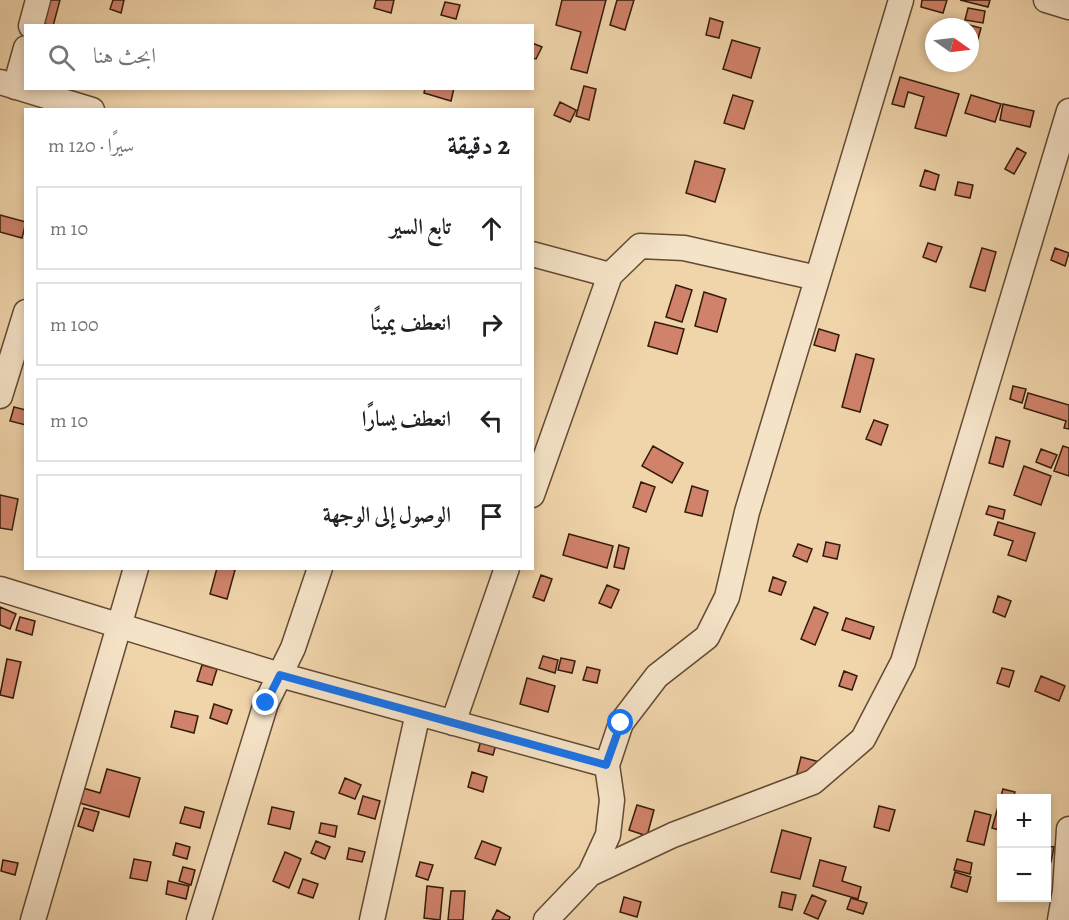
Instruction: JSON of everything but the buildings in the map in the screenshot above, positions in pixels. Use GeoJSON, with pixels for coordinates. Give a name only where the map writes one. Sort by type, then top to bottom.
{"type":"FeatureCollection","features":[{"type":"Feature","properties":{"kind":"street"},"geometry":{"type":"LineString","coordinates":[[32,24],[38,0]]}},
{"type":"Feature","properties":{"kind":"street"},"geometry":{"type":"LineString","coordinates":[[546,920],[590,874],[608,836],[612,800],[606,765],[621,723],[657,676],[706,637],[727,597],[747,512],[901,0]]}},
{"type":"Feature","properties":{"kind":"street"},"geometry":{"type":"LineString","coordinates":[[1046,0],[1069,7]]}},
{"type":"Feature","properties":{"kind":"street"},"geometry":{"type":"LineString","coordinates":[[24,52],[8,85],[24,90]]}},
{"type":"Feature","properties":{"kind":"street"},"geometry":{"type":"LineString","coordinates":[[25,90],[86,108]]}},
{"type":"Feature","properties":{"kind":"street"},"geometry":{"type":"LineString","coordinates":[[590,874],[673,835],[813,782],[863,738],[903,662],[1069,111]]}},
{"type":"Feature","properties":{"kind":"street"},"geometry":{"type":"LineString","coordinates":[[534,489],[610,275],[640,246],[684,248],[817,278]]}},
{"type":"Feature","properties":{"kind":"street"},"geometry":{"type":"LineString","coordinates":[[534,255],[610,275]]}},
{"type":"Feature","properties":{"kind":"street"},"geometry":{"type":"LineString","coordinates":[[0,396],[24,318]]}},
{"type":"Feature","properties":{"kind":"street"},"geometry":{"type":"LineString","coordinates":[[33,920],[135,570]]}},
{"type":"Feature","properties":{"kind":"street"},"geometry":{"type":"LineString","coordinates":[[199,920],[266,703],[293,648],[319,570]]}},
{"type":"Feature","properties":{"kind":"street"},"geometry":{"type":"LineString","coordinates":[[453,723],[506,570]]}},
{"type":"Feature","properties":{"kind":"street"},"geometry":{"type":"LineString","coordinates":[[0,589],[280,675],[606,765]]}},
{"type":"Feature","properties":{"kind":"street"},"geometry":{"type":"LineString","coordinates":[[372,920],[418,713]]}},
{"type":"Feature","properties":{"kind":"street"},"geometry":{"type":"LineString","coordinates":[[1060,920],[1065,891],[1069,830]]}},
{"type":"Feature","properties":{"kind":"route"},"geometry":{"type":"LineString","coordinates":[[266,703],[280,675],[606,765],[621,723]]}}]}
